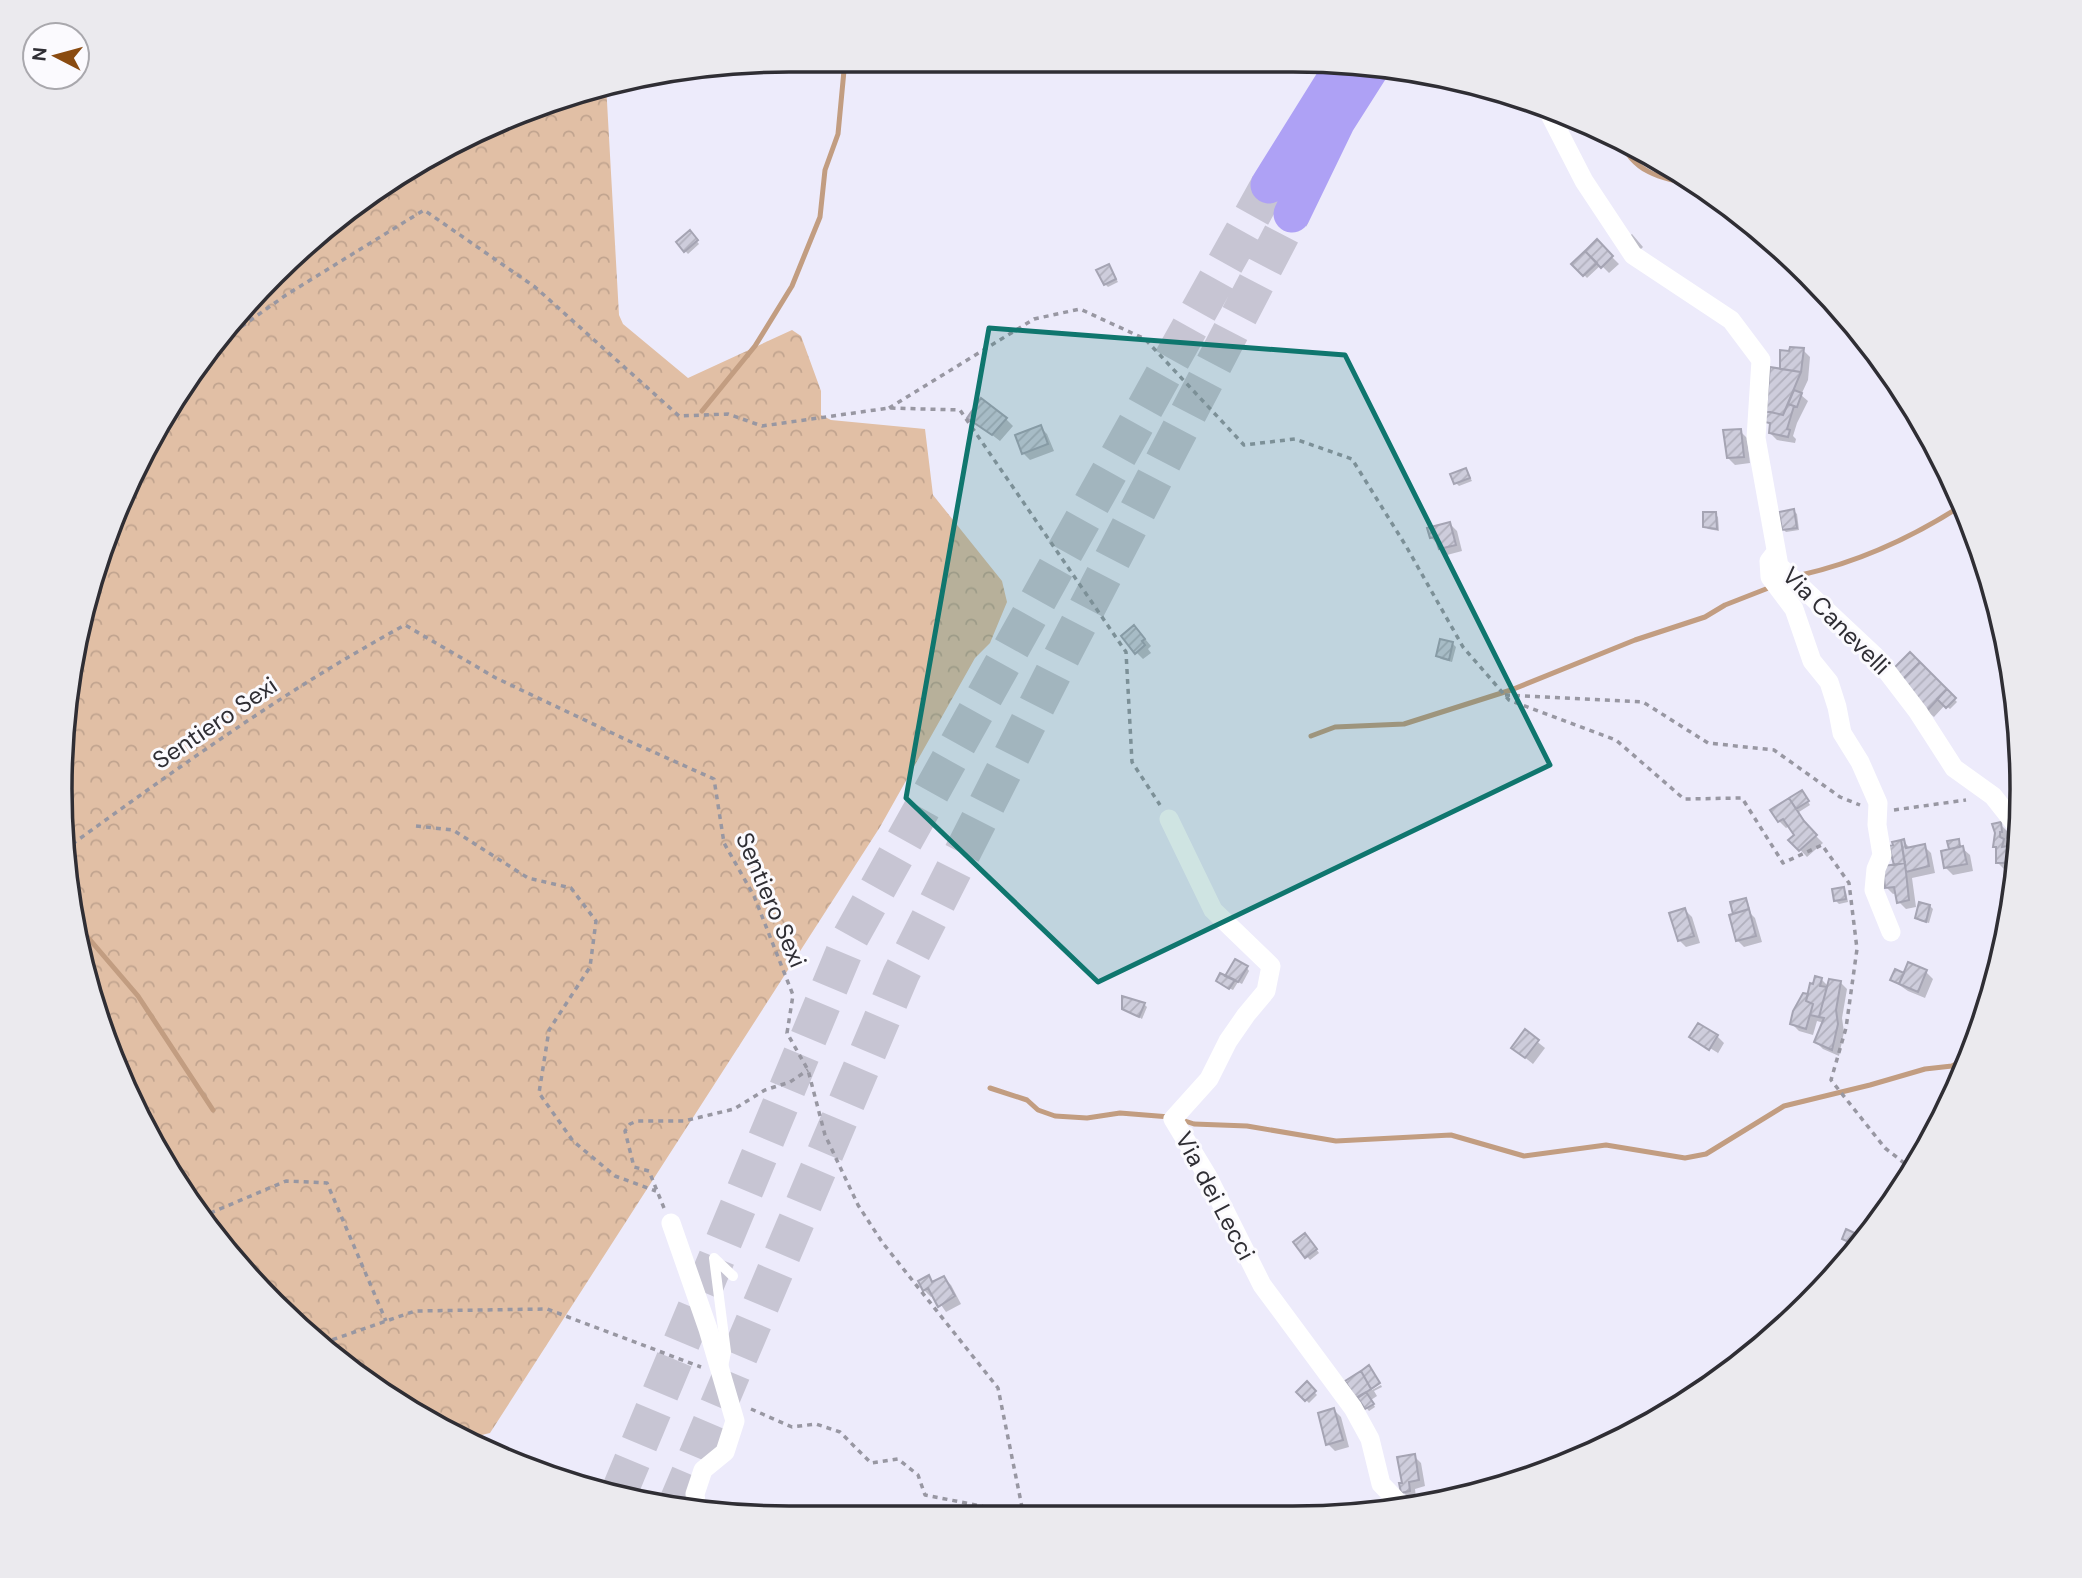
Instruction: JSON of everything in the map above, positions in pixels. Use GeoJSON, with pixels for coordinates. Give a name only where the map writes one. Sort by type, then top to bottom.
{"type":"FeatureCollection","features":[{"type":"Feature","properties":{"kind":"highway"},"geometry":{"type":"LineString","coordinates":[[1269,185],[1339,73]]}},
{"type":"Feature","properties":{"kind":"highway"},"geometry":{"type":"LineString","coordinates":[[1292,214],[1337,121],[1366,76]]}},
{"type":"Feature","properties":{"kind":"street","name":"Via Canevelli"},"geometry":{"type":"LineString","coordinates":[[1552,120],[1584,181],[1633,255],[1731,320],[1761,360],[1756,438],[1779,566],[1876,657],[1918,712],[1954,768],[1993,796],[2009,817]]}},
{"type":"Feature","properties":{"kind":"street"},"geometry":{"type":"LineString","coordinates":[[1776,551],[1769,561],[1770,577],[1794,609],[1812,661],[1829,682],[1842,733],[1860,762],[1878,803],[1877,825],[1882,855],[1876,869],[1874,890],[1891,932]]}},
{"type":"Feature","properties":{"kind":"street","name":"Via dei Lecci"},"geometry":{"type":"LineString","coordinates":[[1169,819],[1213,910],[1271,965],[1266,991],[1228,1041],[1209,1079],[1173,1119],[1208,1177],[1262,1285],[1353,1408],[1370,1439],[1381,1484],[1395,1499]]}},
{"type":"Feature","properties":{"kind":"street"},"geometry":{"type":"LineString","coordinates":[[671,1223],[735,1421],[725,1452],[704,1470],[695,1494],[696,1500]]}},
{"type":"Feature","properties":{"kind":"lane"},"geometry":{"type":"LineString","coordinates":[[722,1374],[726,1352],[714,1258],[733,1276]]}},
{"type":"Feature","properties":{"kind":"path"},"geometry":{"type":"LineString","coordinates":[[241,327],[286,295],[424,210],[535,287],[679,416],[728,414],[762,426],[889,408],[960,410],[1126,652],[1132,762],[1169,819]]}},
{"type":"Feature","properties":{"kind":"path"},"geometry":{"type":"LineString","coordinates":[[889,408],[1034,319],[1080,309],[1145,338],[1244,445],[1295,439],[1352,459],[1462,647],[1509,700],[1616,740],[1684,799],[1742,798],[1783,863],[1822,845],[1849,883],[1857,949],[1846,1028],[1831,1080],[1885,1148],[1904,1163]]}},
{"type":"Feature","properties":{"kind":"path","name":"Sentiero Sexi"},"geometry":{"type":"LineString","coordinates":[[74,842],[224,735],[354,653],[405,625],[496,678],[714,779],[724,843],[754,896],[793,995],[787,1033],[808,1070],[825,1135],[858,1205],[882,1242],[998,1388],[1022,1506]]}},
{"type":"Feature","properties":{"kind":"path"},"geometry":{"type":"LineString","coordinates":[[1505,695],[1643,702],[1708,743],[1774,750],[1840,797],[1877,813],[1993,796]]}},
{"type":"Feature","properties":{"kind":"path"},"geometry":{"type":"LineString","coordinates":[[416,826],[453,830],[528,878],[571,888],[596,921],[590,967],[549,1030],[539,1093],[573,1142],[615,1175],[656,1191],[649,1171],[634,1167],[625,1131],[630,1124],[646,1119],[684,1121],[734,1109],[765,1090],[790,1082],[808,1070]]}},
{"type":"Feature","properties":{"kind":"path"},"geometry":{"type":"LineString","coordinates":[[211,1213],[286,1181],[327,1183],[386,1321]]}},
{"type":"Feature","properties":{"kind":"path"},"geometry":{"type":"LineString","coordinates":[[331,1340],[415,1311],[547,1309],[722,1374],[751,1409],[792,1427],[816,1424],[840,1432],[871,1463],[898,1459],[918,1475],[925,1495],[981,1506]]}},
{"type":"Feature","properties":{"kind":"highlighted area"},"geometry":{"type":"Polygon","coordinates":[[[989,328],[1345,355],[1550,765],[1098,982],[906,798],[989,328]]]}},
{"type":"Feature","properties":{"kind":"green space"},"geometry":{"type":"Polygon","coordinates":[[[607,95],[619,315],[623,324],[688,378],[792,330],[801,336],[821,391],[821,415],[831,420],[925,429],[933,495],[1002,581],[1007,602],[990,643],[975,658],[880,827],[490,1433],[480,1436],[430,1410],[352,1358],[316,1328],[250,1262],[220,1226],[168,1148],[126,1063],[96,975],[78,883],[73,836],[73,742],[78,695],[96,603],[126,515],[168,430],[220,352],[282,282],[316,250],[352,220],[391,193],[430,168],[515,126],[607,95]]]}},
{"type":"Feature","properties":{"kind":"building"},"geometry":{"type":"Polygon","coordinates":[[[690,230],[698,240],[684,252],[676,242],[690,230]]]}},
{"type":"Feature","properties":{"kind":"building"},"geometry":{"type":"Polygon","coordinates":[[[1597,239],[1613,256],[1601,268],[1585,251],[1597,239]]]}},
{"type":"Feature","properties":{"kind":"building"},"geometry":{"type":"Polygon","coordinates":[[[1585,251],[1597,263],[1583,276],[1571,264],[1585,251]]]}},
{"type":"Feature","properties":{"kind":"building"},"geometry":{"type":"Polygon","coordinates":[[[1109,264],[1116,279],[1104,285],[1096,270],[1109,264]]]}},
{"type":"Feature","properties":{"kind":"building"},"geometry":{"type":"Polygon","coordinates":[[[1790,347],[1804,348],[1801,372],[1780,369],[1780,350],[1789,351],[1790,347]]]}},
{"type":"Feature","properties":{"kind":"building"},"geometry":{"type":"Polygon","coordinates":[[[1770,367],[1801,372],[1783,415],[1766,411],[1770,367]]]}},
{"type":"Feature","properties":{"kind":"building"},"geometry":{"type":"Polygon","coordinates":[[[1794,390],[1802,393],[1797,407],[1788,404],[1794,390]]]}},
{"type":"Feature","properties":{"kind":"building"},"geometry":{"type":"Polygon","coordinates":[[[981,398],[1007,418],[992,435],[967,418],[981,398]]]}},
{"type":"Feature","properties":{"kind":"building"},"geometry":{"type":"Polygon","coordinates":[[[1788,404],[1794,406],[1787,429],[1790,430],[1788,437],[1769,433],[1770,423],[1764,422],[1766,411],[1783,415],[1788,404]]]}},
{"type":"Feature","properties":{"kind":"building"},"geometry":{"type":"Polygon","coordinates":[[[1041,425],[1048,444],[1022,454],[1015,435],[1041,425]]]}},
{"type":"Feature","properties":{"kind":"building"},"geometry":{"type":"Polygon","coordinates":[[[1741,429],[1744,457],[1727,458],[1723,430],[1741,429]]]}},
{"type":"Feature","properties":{"kind":"building"},"geometry":{"type":"Polygon","coordinates":[[[1466,468],[1470,478],[1454,484],[1450,474],[1466,468]]]}},
{"type":"Feature","properties":{"kind":"building"},"geometry":{"type":"Polygon","coordinates":[[[1794,509],[1797,528],[1782,530],[1779,512],[1794,509]]]}},
{"type":"Feature","properties":{"kind":"building"},"geometry":{"type":"Polygon","coordinates":[[[1703,512],[1716,512],[1717,529],[1703,527],[1703,512]]]}},
{"type":"Feature","properties":{"kind":"building"},"geometry":{"type":"Polygon","coordinates":[[[1450,522],[1456,545],[1439,549],[1435,537],[1430,538],[1427,528],[1450,522]]]}},
{"type":"Feature","properties":{"kind":"building"},"geometry":{"type":"Polygon","coordinates":[[[1134,625],[1145,639],[1142,641],[1145,645],[1135,654],[1121,636],[1134,625]]]}},
{"type":"Feature","properties":{"kind":"building"},"geometry":{"type":"Polygon","coordinates":[[[1440,639],[1453,642],[1449,660],[1436,656],[1440,639]]]}},
{"type":"Feature","properties":{"kind":"building"},"geometry":{"type":"Polygon","coordinates":[[[1910,652],[1920,662],[1901,681],[1892,670],[1910,652]]]}},
{"type":"Feature","properties":{"kind":"building"},"geometry":{"type":"Polygon","coordinates":[[[1920,662],[1947,689],[1926,712],[1901,681],[1920,662]]]}},
{"type":"Feature","properties":{"kind":"building"},"geometry":{"type":"Polygon","coordinates":[[[1947,689],[1956,698],[1946,708],[1937,699],[1947,689]]]}},
{"type":"Feature","properties":{"kind":"building"},"geometry":{"type":"Polygon","coordinates":[[[1802,790],[1809,801],[1796,809],[1789,798],[1802,790]]]}},
{"type":"Feature","properties":{"kind":"building"},"geometry":{"type":"Polygon","coordinates":[[[1789,798],[1817,835],[1799,851],[1788,840],[1794,835],[1783,819],[1778,822],[1770,810],[1789,798]]]}},
{"type":"Feature","properties":{"kind":"building"},"geometry":{"type":"Polygon","coordinates":[[[2001,822],[2000,837],[2004,839],[2002,847],[2008,846],[2006,863],[1996,863],[1992,824],[2001,822]]]}},
{"type":"Feature","properties":{"kind":"building"},"geometry":{"type":"Polygon","coordinates":[[[1904,839],[1906,848],[1925,844],[1929,866],[1906,872],[1901,840],[1904,839]]]}},
{"type":"Feature","properties":{"kind":"building"},"geometry":{"type":"Polygon","coordinates":[[[1959,839],[1960,847],[1949,849],[1947,841],[1959,839]]]}},
{"type":"Feature","properties":{"kind":"building"},"geometry":{"type":"Polygon","coordinates":[[[1901,840],[1905,863],[1894,865],[1889,846],[1893,845],[1892,842],[1901,840]]]}},
{"type":"Feature","properties":{"kind":"building"},"geometry":{"type":"Polygon","coordinates":[[[1963,846],[1967,864],[1944,868],[1941,851],[1963,846]]]}},
{"type":"Feature","properties":{"kind":"building"},"geometry":{"type":"Polygon","coordinates":[[[1905,863],[1909,900],[1897,903],[1894,887],[1885,888],[1883,866],[1905,863]]]}},
{"type":"Feature","properties":{"kind":"building"},"geometry":{"type":"Polygon","coordinates":[[[1844,887],[1846,899],[1834,901],[1832,889],[1844,887]]]}},
{"type":"Feature","properties":{"kind":"building"},"geometry":{"type":"Polygon","coordinates":[[[1746,898],[1749,909],[1733,914],[1730,902],[1746,898]]]}},
{"type":"Feature","properties":{"kind":"building"},"geometry":{"type":"Polygon","coordinates":[[[1919,902],[1930,905],[1926,922],[1915,918],[1919,902]]]}},
{"type":"Feature","properties":{"kind":"building"},"geometry":{"type":"Polygon","coordinates":[[[1685,908],[1694,936],[1678,941],[1669,913],[1685,908]]]}},
{"type":"Feature","properties":{"kind":"building"},"geometry":{"type":"Polygon","coordinates":[[[1749,909],[1756,936],[1736,941],[1729,915],[1749,909]]]}},
{"type":"Feature","properties":{"kind":"building"},"geometry":{"type":"Polygon","coordinates":[[[1235,959],[1248,966],[1238,982],[1225,976],[1235,959]]]}},
{"type":"Feature","properties":{"kind":"building"},"geometry":{"type":"Polygon","coordinates":[[[1908,962],[1927,970],[1918,992],[1899,984],[1908,962]]]}},
{"type":"Feature","properties":{"kind":"building"},"geometry":{"type":"Polygon","coordinates":[[[1895,969],[1904,973],[1899,984],[1890,980],[1895,969]]]}},
{"type":"Feature","properties":{"kind":"building"},"geometry":{"type":"Polygon","coordinates":[[[1220,973],[1235,980],[1229,989],[1216,981],[1220,973]]]}},
{"type":"Feature","properties":{"kind":"building"},"geometry":{"type":"Polygon","coordinates":[[[1815,976],[1822,978],[1820,986],[1827,987],[1819,1017],[1810,1015],[1813,1004],[1806,1001],[1810,983],[1813,984],[1815,976]]]}},
{"type":"Feature","properties":{"kind":"building"},"geometry":{"type":"Polygon","coordinates":[[[1829,979],[1841,981],[1836,1010],[1838,1024],[1832,1050],[1814,1042],[1824,1018],[1819,1017],[1829,979]]]}},
{"type":"Feature","properties":{"kind":"building"},"geometry":{"type":"Polygon","coordinates":[[[1803,993],[1808,994],[1806,1001],[1813,1004],[1806,1029],[1790,1024],[1793,1011],[1803,993]]]}},
{"type":"Feature","properties":{"kind":"building"},"geometry":{"type":"Polygon","coordinates":[[[1122,996],[1145,1003],[1139,1017],[1122,1009],[1122,996]]]}},
{"type":"Feature","properties":{"kind":"building"},"geometry":{"type":"Polygon","coordinates":[[[1698,1023],[1718,1035],[1709,1050],[1689,1037],[1698,1023]]]}},
{"type":"Feature","properties":{"kind":"building"},"geometry":{"type":"Polygon","coordinates":[[[1525,1029],[1539,1040],[1525,1058],[1511,1048],[1525,1029]]]}},
{"type":"Feature","properties":{"kind":"building"},"geometry":{"type":"Polygon","coordinates":[[[1846,1229],[1856,1234],[1849,1242],[1842,1239],[1846,1229]]]}},
{"type":"Feature","properties":{"kind":"building"},"geometry":{"type":"Polygon","coordinates":[[[1305,1233],[1317,1249],[1305,1258],[1293,1242],[1305,1233]]]}},
{"type":"Feature","properties":{"kind":"building"},"geometry":{"type":"Polygon","coordinates":[[[929,1275],[932,1282],[944,1276],[955,1296],[938,1307],[928,1288],[923,1291],[918,1281],[929,1275]]]}},
{"type":"Feature","properties":{"kind":"building"},"geometry":{"type":"Polygon","coordinates":[[[1369,1365],[1380,1383],[1371,1389],[1361,1371],[1369,1365]]]}},
{"type":"Feature","properties":{"kind":"building"},"geometry":{"type":"Polygon","coordinates":[[[1361,1371],[1371,1389],[1356,1399],[1345,1381],[1361,1371]]]}},
{"type":"Feature","properties":{"kind":"building"},"geometry":{"type":"Polygon","coordinates":[[[1307,1381],[1316,1391],[1305,1401],[1296,1392],[1307,1381]]]}},
{"type":"Feature","properties":{"kind":"building"},"geometry":{"type":"Polygon","coordinates":[[[1366,1392],[1374,1404],[1365,1409],[1357,1397],[1366,1392]]]}},
{"type":"Feature","properties":{"kind":"building"},"geometry":{"type":"Polygon","coordinates":[[[1334,1408],[1343,1440],[1326,1445],[1318,1413],[1334,1408]]]}},
{"type":"Feature","properties":{"kind":"building"},"geometry":{"type":"Polygon","coordinates":[[[1415,1454],[1419,1480],[1409,1482],[1410,1491],[1401,1493],[1397,1457],[1415,1454]]]}},
{"type":"Feature","properties":{"kind":"waterway"},"geometry":{"type":"LineString","coordinates":[[702,411],[755,346],[792,286],[820,217],[825,170],[838,134],[844,72]]}},
{"type":"Feature","properties":{"kind":"waterway"},"geometry":{"type":"LineString","coordinates":[[1630,156],[1653,174],[1669,179]]}},
{"type":"Feature","properties":{"kind":"waterway"},"geometry":{"type":"LineString","coordinates":[[1801,575],[1844,563],[1885,547],[1954,510]]}},
{"type":"Feature","properties":{"kind":"waterway"},"geometry":{"type":"LineString","coordinates":[[1311,736],[1335,727],[1404,724],[1511,690],[1635,640],[1705,617],[1725,605],[1771,587]]}},
{"type":"Feature","properties":{"kind":"waterway"},"geometry":{"type":"LineString","coordinates":[[88,937],[138,996],[213,1110]]}},
{"type":"Feature","properties":{"kind":"waterway"},"geometry":{"type":"LineString","coordinates":[[1179,1119],[1194,1124],[1247,1126],[1336,1141],[1451,1135],[1524,1156],[1606,1145],[1685,1158],[1706,1154],[1784,1106],[1925,1069],[1955,1064]]}},
{"type":"Feature","properties":{"kind":"waterway"},"geometry":{"type":"LineString","coordinates":[[990,1088],[1027,1100],[1038,1110],[1055,1116],[1087,1118],[1120,1113],[1170,1117]]}},
{"type":"Feature","properties":{"kind":"tunnel"},"geometry":{"type":"LineString","coordinates":[[622,1486],[850,938],[1269,185]]}},
{"type":"Feature","properties":{"kind":"tunnel"},"geometry":{"type":"LineString","coordinates":[[680,1497],[901,974],[1063,654],[1292,214]]}}]}
